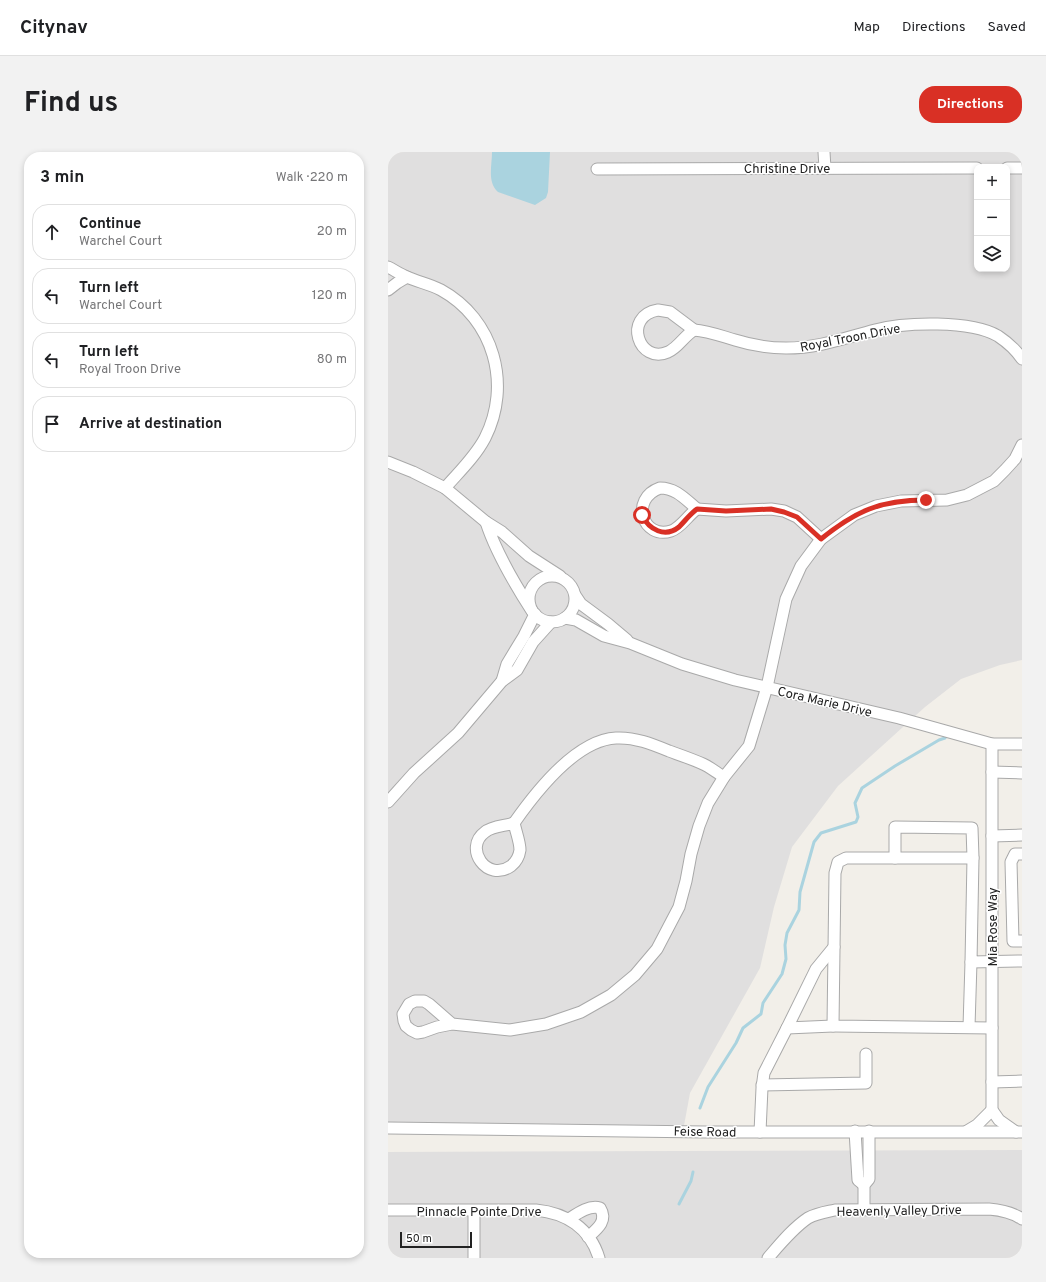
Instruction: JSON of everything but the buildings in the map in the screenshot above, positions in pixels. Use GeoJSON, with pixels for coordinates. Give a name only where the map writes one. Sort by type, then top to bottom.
{"type":"FeatureCollection","features":[{"type":"Feature","properties":{"kind":"street"},"geometry":{"type":"LineString","coordinates":[[824,152],[825,168]]}},
{"type":"Feature","properties":{"kind":"street","name":"Christine Drive"},"geometry":{"type":"LineString","coordinates":[[598,169],[974,168]]}},
{"type":"Feature","properties":{"kind":"street"},"geometry":{"type":"LineString","coordinates":[[1010,168],[1022,168]]}},
{"type":"Feature","properties":{"kind":"street"},"geometry":{"type":"LineString","coordinates":[[388,267],[407,278],[441,290],[462,305],[481,327],[491,346],[496,366],[498,384],[497,403],[491,424],[475,453],[445,488]]}},
{"type":"Feature","properties":{"kind":"street"},"geometry":{"type":"LineString","coordinates":[[388,290],[407,278]]}},
{"type":"Feature","properties":{"kind":"street","name":"Royal Troon Drive"},"geometry":{"type":"LineString","coordinates":[[694,330],[683,338],[674,349],[664,354],[648,351],[643,347],[637,336],[637,330],[642,318],[652,311],[658,310],[670,312],[694,330],[715,333],[757,346],[784,348],[804,348],[824,345],[883,328],[945,325],[980,330],[997,336],[1008,344],[1022,359]]}},
{"type":"Feature","properties":{"kind":"street"},"geometry":{"type":"LineString","coordinates":[[452,1024],[510,1030],[546,1024],[581,1012],[611,994],[635,975],[657,948],[678,907],[686,881],[691,854],[699,826],[708,803],[724,777],[749,746],[767,687],[786,599],[801,566],[821,539],[854,515],[876,506],[901,501],[947,500],[967,495],[994,481],[1015,459],[1022,446]]}},
{"type":"Feature","properties":{"kind":"street"},"geometry":{"type":"LineString","coordinates":[[388,462],[413,472],[445,488],[486,522],[502,532],[529,556],[570,583],[575,595],[574,606],[571,613],[565,618],[551,622],[542,620],[534,612],[522,596],[491,539],[486,522]]}},
{"type":"Feature","properties":{"kind":"street"},"geometry":{"type":"LineString","coordinates":[[697,509],[688,515],[678,527],[672,531],[665,532],[650,528],[642,515],[644,501],[648,495],[660,488],[667,488],[674,490],[697,509],[726,511],[758,509],[778,510],[797,517],[821,539]]}},
{"type":"Feature","properties":{"kind":"street"},"geometry":{"type":"LineString","coordinates":[[534,612],[530,606],[529,597],[534,584],[546,576],[560,576]]}},
{"type":"Feature","properties":{"kind":"street","name":"Cora Marie Drive"},"geometry":{"type":"LineString","coordinates":[[575,595],[581,604],[630,643]]}},
{"type":"Feature","properties":{"kind":"street"},"geometry":{"type":"LineString","coordinates":[[502,681],[507,664],[524,636],[534,612]]}},
{"type":"Feature","properties":{"kind":"street","name":"Cora Marie Drive"},"geometry":{"type":"LineString","coordinates":[[565,618],[576,620],[604,636],[630,643],[682,664],[734,680],[898,718],[992,744],[1022,744]]}},
{"type":"Feature","properties":{"kind":"street"},"geometry":{"type":"LineString","coordinates":[[388,802],[414,773],[458,733],[502,681],[517,670],[533,642],[551,622]]}},
{"type":"Feature","properties":{"kind":"street"},"geometry":{"type":"LineString","coordinates":[[514,823],[520,851],[514,864],[500,870],[493,870],[481,863],[476,850],[480,836],[485,831],[514,823],[529,802],[558,770],[584,749],[594,743],[605,740],[616,738],[642,740],[704,764],[724,777]]}},
{"type":"Feature","properties":{"kind":"street","name":"Mia Rose Way"},"geometry":{"type":"LineString","coordinates":[[992,744],[992,1110]]}},
{"type":"Feature","properties":{"kind":"street"},"geometry":{"type":"LineString","coordinates":[[992,772],[1022,773]]}},
{"type":"Feature","properties":{"kind":"street"},"geometry":{"type":"LineString","coordinates":[[895,858],[895,827],[972,828],[973,858],[969,1027]]}},
{"type":"Feature","properties":{"kind":"street"},"geometry":{"type":"LineString","coordinates":[[992,836],[1022,836]]}},
{"type":"Feature","properties":{"kind":"street"},"geometry":{"type":"LineString","coordinates":[[1022,854],[1015,854],[1011,862],[1013,941],[1022,941]]}},
{"type":"Feature","properties":{"kind":"street"},"geometry":{"type":"LineString","coordinates":[[833,1026],[835,873],[838,862],[846,858],[973,858]]}},
{"type":"Feature","properties":{"kind":"street"},"geometry":{"type":"LineString","coordinates":[[1011,862],[1017,865],[1018,930],[1022,933]]}},
{"type":"Feature","properties":{"kind":"street"},"geometry":{"type":"LineString","coordinates":[[760,1132],[764,1073],[816,969],[834,947]]}},
{"type":"Feature","properties":{"kind":"street"},"geometry":{"type":"LineString","coordinates":[[971,962],[1022,962]]}},
{"type":"Feature","properties":{"kind":"street"},"geometry":{"type":"LineString","coordinates":[[787,1028],[833,1026],[992,1028]]}},
{"type":"Feature","properties":{"kind":"street"},"geometry":{"type":"LineString","coordinates":[[762,1085],[866,1083],[866,1054]]}},
{"type":"Feature","properties":{"kind":"street"},"geometry":{"type":"LineString","coordinates":[[992,1082],[1022,1081]]}},
{"type":"Feature","properties":{"kind":"street"},"geometry":{"type":"LineString","coordinates":[[968,1131],[983,1120],[992,1110],[999,1120],[1019,1132]]}},
{"type":"Feature","properties":{"kind":"street","name":"Feise Road"},"geometry":{"type":"LineString","coordinates":[[388,1128],[760,1132],[1019,1132]]}},
{"type":"Feature","properties":{"kind":"street"},"geometry":{"type":"LineString","coordinates":[[855,1131],[858,1180],[864,1185]]}},
{"type":"Feature","properties":{"kind":"street"},"geometry":{"type":"LineString","coordinates":[[864,1209],[864,1185],[869,1179],[869,1131]]}},
{"type":"Feature","properties":{"kind":"street"},"geometry":{"type":"LineString","coordinates":[[569,1219],[590,1207],[595,1206],[600,1208],[604,1217],[602,1222],[588,1237]]}},
{"type":"Feature","properties":{"kind":"street","name":"Heavenly Valley Drive"},"geometry":{"type":"LineString","coordinates":[[768,1258],[797,1227],[809,1218],[821,1213],[836,1210],[989,1209],[1003,1211],[1016,1215],[1022,1219]]}},
{"type":"Feature","properties":{"kind":"street","name":"Pinnacle Pointe Drive"},"geometry":{"type":"LineString","coordinates":[[388,1210],[551,1211],[564,1216],[578,1226],[595,1247],[599,1258]]}},
{"type":"Feature","properties":{"kind":"street"},"geometry":{"type":"LineString","coordinates":[[474,1211],[474,1258]]}},
{"type":"Feature","properties":{"kind":"shaded area"},"geometry":{"type":"Polygon","coordinates":[[[388,152],[1022,152],[1022,660],[1000,665],[961,679],[925,707],[838,786],[792,847],[774,907],[760,968],[690,1093],[683,1131],[388,1128],[388,152]]]}},
{"type":"Feature","properties":{"kind":"shaded area"},"geometry":{"type":"Polygon","coordinates":[[[1022,1150],[1022,1258],[388,1258],[388,1152],[1022,1150]]]}},
{"type":"Feature","properties":{"kind":"water"},"geometry":{"type":"Polygon","coordinates":[[[492,152],[550,152],[548,192],[546,198],[535,205],[498,192],[492,184],[491,179],[492,152]]]}},
{"type":"Feature","properties":{"kind":"waterway"},"geometry":{"type":"LineString","coordinates":[[700,1108],[708,1087],[736,1043],[743,1028],[761,1014],[763,1003],[782,974],[786,959],[785,945],[787,933],[799,910],[800,892],[814,842],[821,833],[856,822],[858,817],[855,803],[862,788],[895,766],[945,738]]}},
{"type":"Feature","properties":{"kind":"waterway"},"geometry":{"type":"LineString","coordinates":[[679,1204],[691,1181],[693,1172]]}},
{"type":"Feature","properties":{"kind":"route"},"geometry":{"type":"LineString","coordinates":[[642,515],[650,528],[665,532],[672,531],[678,527],[684,522],[688,515],[697,509],[726,511],[771,509],[797,517],[821,539],[837,526],[865,510],[888,503],[926,500]]}}]}
